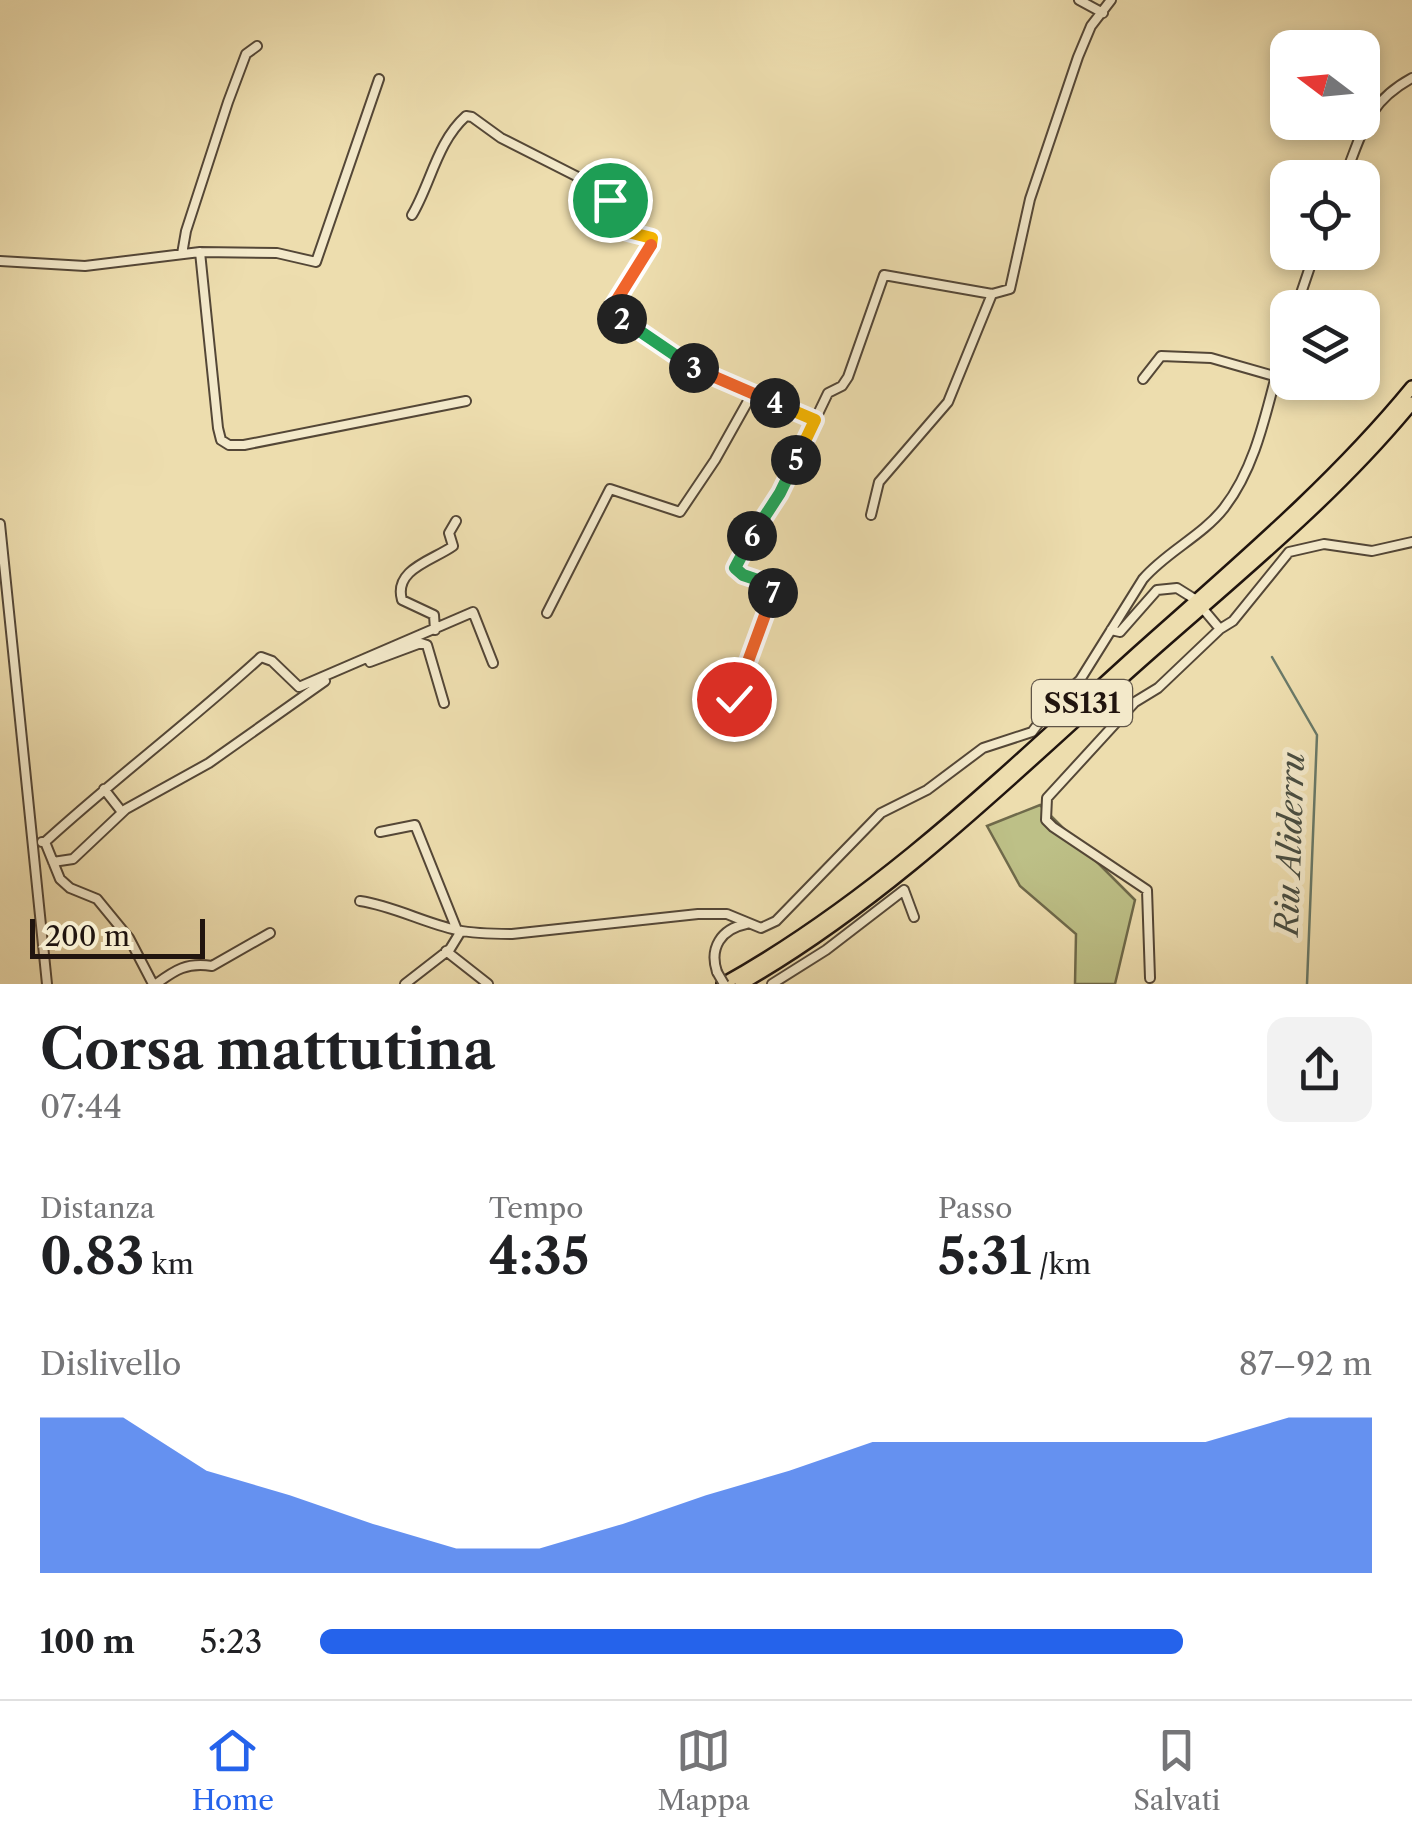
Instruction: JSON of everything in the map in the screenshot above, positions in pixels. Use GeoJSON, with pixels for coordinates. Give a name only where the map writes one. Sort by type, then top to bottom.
{"type":"FeatureCollection","features":[{"type":"Feature","properties":{"kind":"highway","name":"SS131"},"geometry":{"type":"LineString","coordinates":[[721,980],[775,955],[959,814],[1274,530],[1412,387]]}},
{"type":"Feature","properties":{"kind":"highway","name":"SS131"},"geometry":{"type":"LineString","coordinates":[[741,984],[869,899],[966,819],[1268,548],[1412,403]]}},
{"type":"Feature","properties":{"kind":"street"},"geometry":{"type":"LineString","coordinates":[[1079,0],[1102,13]]}},
{"type":"Feature","properties":{"kind":"street"},"geometry":{"type":"LineString","coordinates":[[734,699],[774,589],[773,585],[743,575],[735,568],[780,493],[828,393],[842,386],[848,377],[884,275],[992,294],[1010,289],[1034,188],[1078,57],[1091,26],[1110,0]]}},
{"type":"Feature","properties":{"kind":"street"},"geometry":{"type":"LineString","coordinates":[[182,254],[228,102],[246,54],[257,46]]}},
{"type":"Feature","properties":{"kind":"street"},"geometry":{"type":"LineString","coordinates":[[1351,160],[1369,114],[1388,91],[1412,78]]}},
{"type":"Feature","properties":{"kind":"street"},"geometry":{"type":"LineString","coordinates":[[0,261],[86,266],[200,252],[278,253],[316,262],[379,79]]}},
{"type":"Feature","properties":{"kind":"street"},"geometry":{"type":"LineString","coordinates":[[412,215],[426,192],[444,143],[466,116],[472,116],[502,138],[576,176],[610,200],[599,217],[612,228],[652,238],[613,306],[617,316],[684,364],[815,420]]}},
{"type":"Feature","properties":{"kind":"street"},"geometry":{"type":"LineString","coordinates":[[200,252],[218,428],[221,440],[229,445],[348,426],[466,401]]}},
{"type":"Feature","properties":{"kind":"street"},"geometry":{"type":"LineString","coordinates":[[871,514],[879,482],[948,402],[992,294]]}},
{"type":"Feature","properties":{"kind":"street"},"geometry":{"type":"LineString","coordinates":[[1143,378],[1161,356],[1211,358],[1270,375]]}},
{"type":"Feature","properties":{"kind":"street"},"geometry":{"type":"LineString","coordinates":[[360,900],[459,930],[512,934],[698,914],[727,914],[761,928],[776,921],[881,813],[926,790],[983,748],[1032,732],[1053,704],[1080,680],[1156,565],[1224,508],[1258,438],[1270,392]]}},
{"type":"Feature","properties":{"kind":"street"},"geometry":{"type":"LineString","coordinates":[[547,612],[610,488],[680,512],[752,394]]}},
{"type":"Feature","properties":{"kind":"street"},"geometry":{"type":"LineString","coordinates":[[434,630],[434,614],[402,600],[400,591],[413,569],[454,546],[448,533],[456,521]]}},
{"type":"Feature","properties":{"kind":"street"},"geometry":{"type":"LineString","coordinates":[[0,524],[47,984]]}},
{"type":"Feature","properties":{"kind":"street"},"geometry":{"type":"LineString","coordinates":[[1150,978],[1146,890],[1046,820],[1046,798],[1134,702],[1158,688],[1233,621],[1289,552],[1324,544],[1372,552],[1412,542]]}},
{"type":"Feature","properties":{"kind":"street"},"geometry":{"type":"LineString","coordinates":[[1111,630],[1120,632],[1157,590],[1177,588],[1194,598]]}},
{"type":"Feature","properties":{"kind":"street"},"geometry":{"type":"LineString","coordinates":[[1204,610],[1220,629]]}},
{"type":"Feature","properties":{"kind":"street"},"geometry":{"type":"LineString","coordinates":[[32,842],[45,842],[104,789],[198,715],[261,656],[272,660],[299,687],[473,612],[493,663]]}},
{"type":"Feature","properties":{"kind":"street"},"geometry":{"type":"LineString","coordinates":[[53,862],[72,859],[122,812],[210,763],[320,684],[421,643],[427,645],[444,702]]}},
{"type":"Feature","properties":{"kind":"street"},"geometry":{"type":"LineString","coordinates":[[104,789],[122,812]]}},
{"type":"Feature","properties":{"kind":"street"},"geometry":{"type":"LineString","coordinates":[[380,832],[415,825],[459,930]]}},
{"type":"Feature","properties":{"kind":"street"},"geometry":{"type":"LineString","coordinates":[[45,842],[60,879],[70,888],[97,899],[130,938],[154,984],[194,963],[212,966],[270,934]]}},
{"type":"Feature","properties":{"kind":"street"},"geometry":{"type":"LineString","coordinates":[[772,984],[826,950],[904,890],[914,917]]}},
{"type":"Feature","properties":{"kind":"street"},"geometry":{"type":"LineString","coordinates":[[721,980],[715,951],[720,937],[732,926],[746,924]]}},
{"type":"Feature","properties":{"kind":"street"},"geometry":{"type":"LineString","coordinates":[[405,984],[446,951],[459,930]]}},
{"type":"Feature","properties":{"kind":"street"},"geometry":{"type":"LineString","coordinates":[[446,951],[488,984]]}},
{"type":"Feature","properties":{"kind":"green space"},"geometry":{"type":"Polygon","coordinates":[[[1040,805],[1135,900],[1115,984],[1075,984],[1076,934],[1020,886],[987,826],[1040,805]]]}},
{"type":"Feature","properties":{"kind":"waterway","name":"Riu Aliderru"},"geometry":{"type":"LineString","coordinates":[[1272,657],[1317,735],[1307,984]]}},
{"type":"Feature","properties":{"kind":"route"},"geometry":{"type":"LineString","coordinates":[[610,200],[600,214],[601,220],[612,228],[652,238],[613,306],[617,316],[684,364],[815,420],[780,493],[735,568],[743,575],[773,585],[774,589],[734,699]]}}]}
